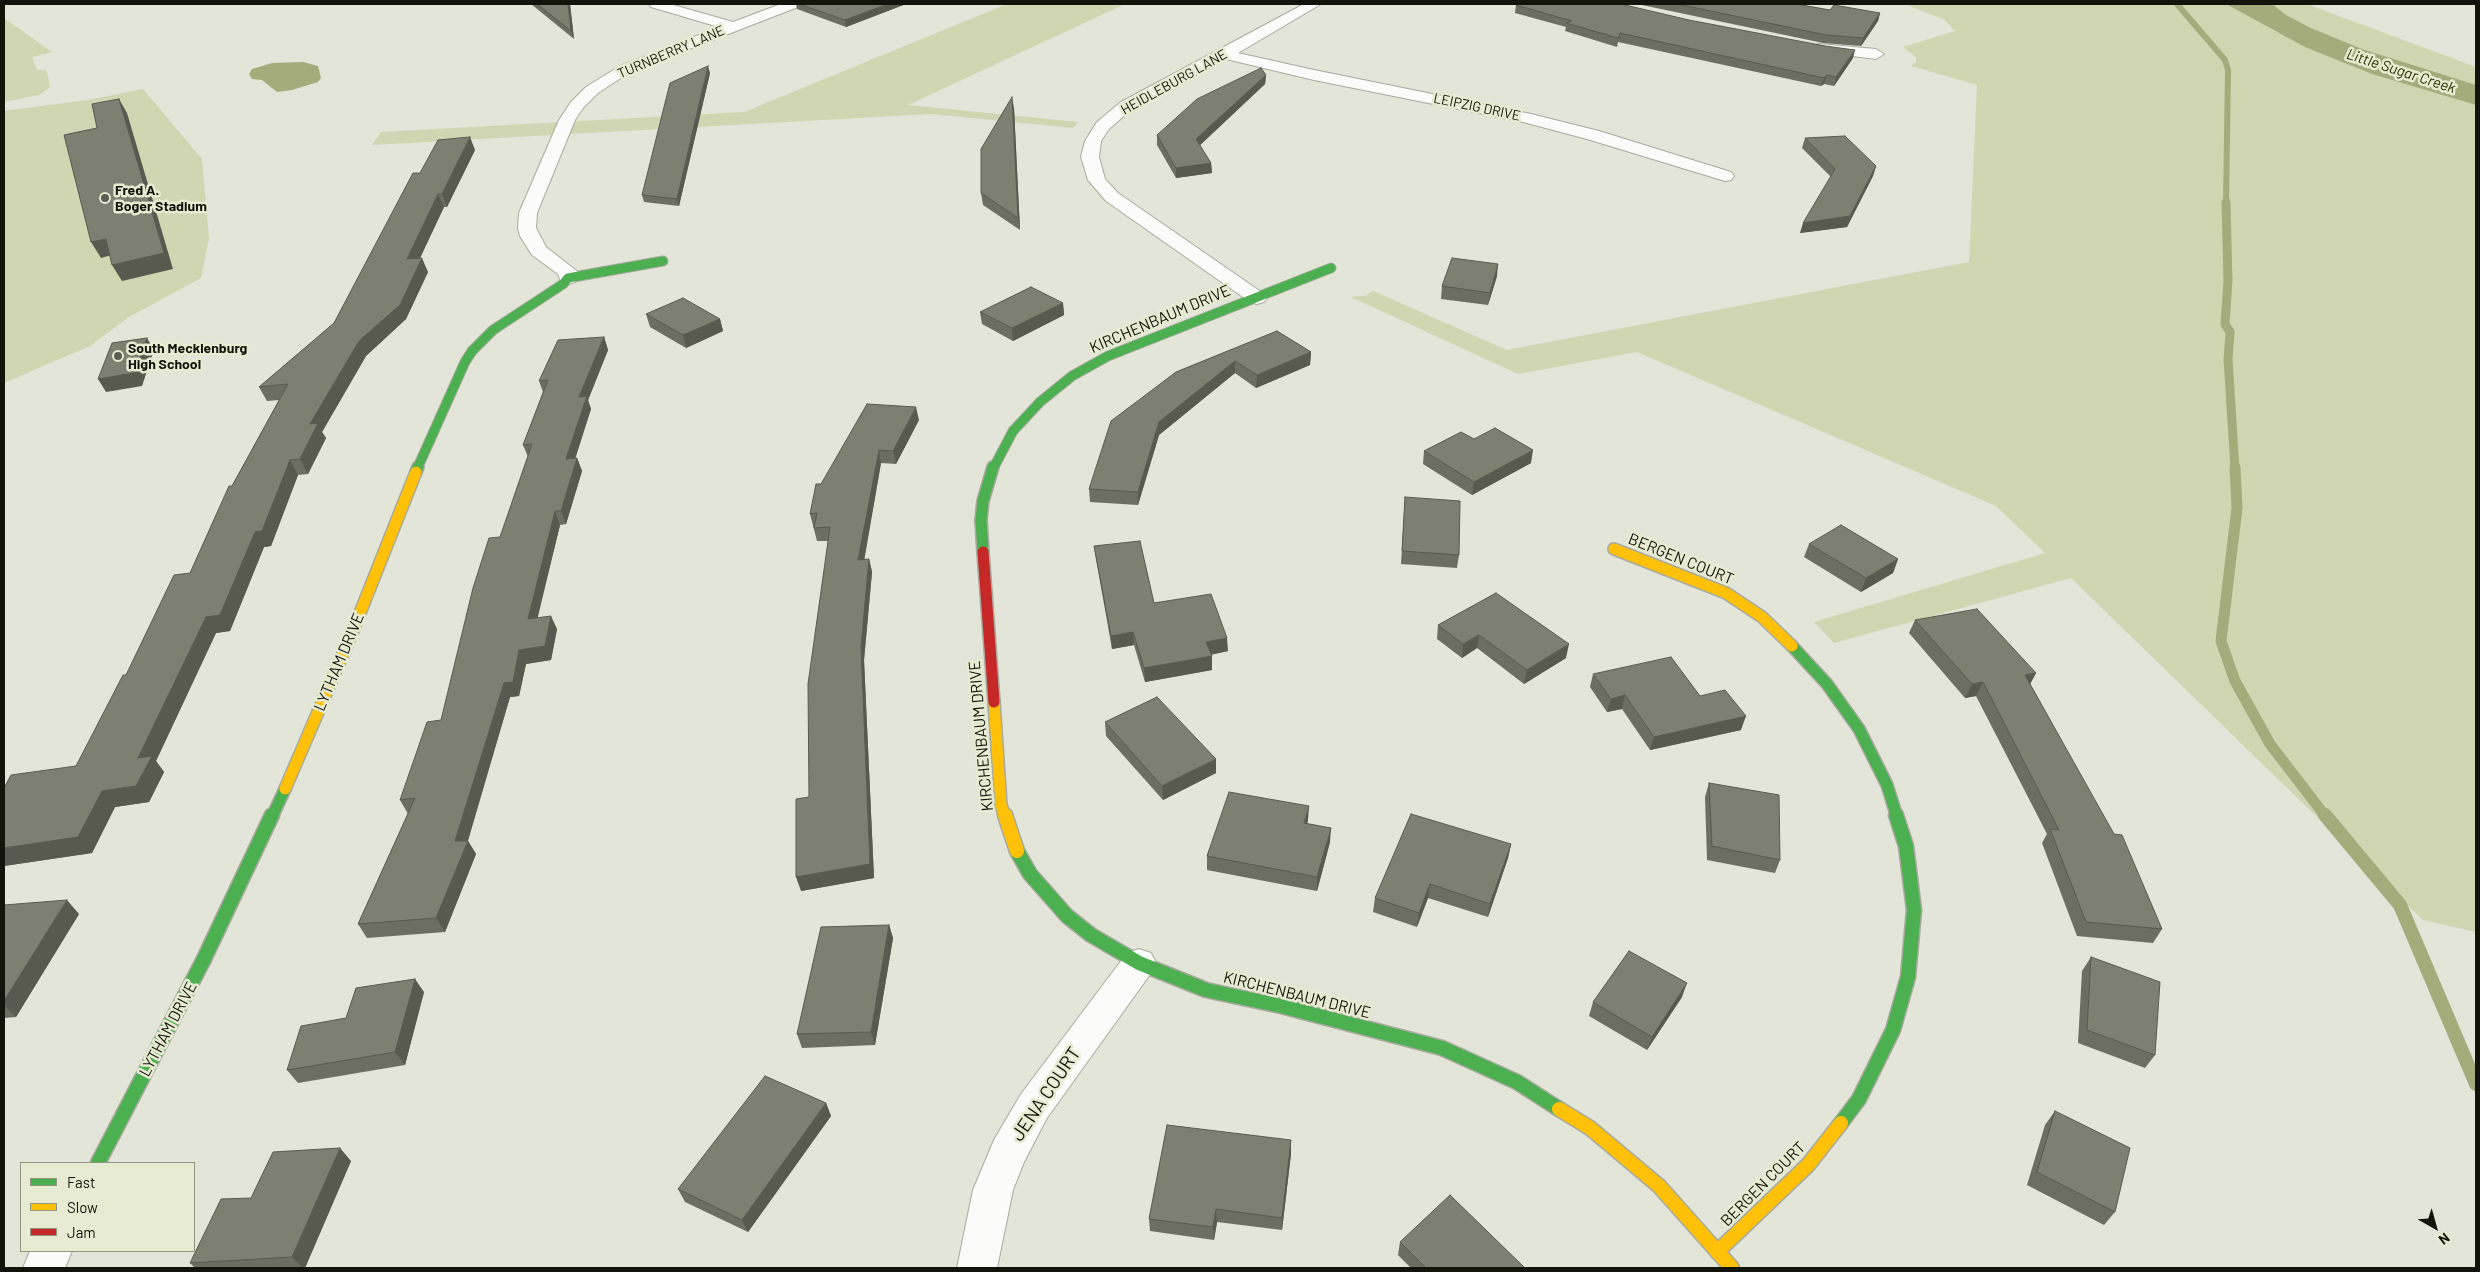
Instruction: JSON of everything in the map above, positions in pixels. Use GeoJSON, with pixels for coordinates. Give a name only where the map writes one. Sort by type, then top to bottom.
{"type":"FeatureCollection","features":[{"type":"Feature","properties":{"kind":"street"},"geometry":{"type":"LineString","coordinates":[[656,4],[732,26]]}},
{"type":"Feature","properties":{"kind":"street","name":"TURNBERRY LANE"},"geometry":{"type":"LineString","coordinates":[[568,278],[568,272],[539,251],[529,236],[527,228],[528,213],[567,120],[577,104],[592,90],[625,69],[793,4]]}},
{"type":"Feature","properties":{"kind":"street","name":"HEIDLEBURG LANE"},"geometry":{"type":"LineString","coordinates":[[1256,298],[1112,196],[1097,180],[1090,157],[1093,141],[1103,126],[1118,112],[1314,4]]}},
{"type":"Feature","properties":{"kind":"street"},"geometry":{"type":"LineString","coordinates":[[1803,45],[1876,54]]}},
{"type":"Feature","properties":{"kind":"street","name":"LEIPZIG DRIVE"},"geometry":{"type":"LineString","coordinates":[[1225,54],[1314,75],[1525,117],[1593,135],[1725,176]]}},
{"type":"Feature","properties":{"kind":"street","name":"LYTHAM DRIVE"},"geometry":{"type":"LineString","coordinates":[[99,1162],[204,959],[273,816],[354,628],[425,449],[465,362],[472,351],[492,330],[563,284],[568,278],[663,261]]}},
{"type":"Feature","properties":{"kind":"street","name":"KIRCHENBAUM DRIVE"},"geometry":{"type":"LineString","coordinates":[[1331,268],[1108,356],[1072,376],[1040,402],[1013,431],[994,465],[983,501],[981,520],[1001,805],[1017,852],[1030,874],[1067,916],[1091,935],[1139,963],[1206,990],[1281,1006],[1442,1048],[1517,1082],[1590,1128],[1651,1179],[1732,1268]]}},
{"type":"Feature","properties":{"kind":"street","name":"BERGEN COURT"},"geometry":{"type":"LineString","coordinates":[[1614,549],[1700,581],[1726,594],[1762,617],[1778,630],[1827,684],[1859,730],[1887,785],[1906,846],[1914,910],[1908,977],[1893,1030],[1859,1099],[1808,1164],[1717,1252]]}},
{"type":"Feature","properties":{"kind":"street","name":"JENA COURT"},"geometry":{"type":"LineString","coordinates":[[978,1268],[993,1190],[1008,1153],[1034,1106],[1139,963]]}},
{"type":"Feature","properties":{"kind":"street"},"geometry":{"type":"LineString","coordinates":[[43,1268],[51,1252]]}},
{"type":"Feature","properties":{"kind":"shaded area"},"geometry":{"type":"Polygon","coordinates":[[[1007,4],[1125,4],[908,105],[1078,122],[1073,128],[931,114],[372,145],[381,132],[744,112],[1007,4]]]}},
{"type":"Feature","properties":{"kind":"shaded area"},"geometry":{"type":"Polygon","coordinates":[[[1904,4],[2307,4],[2476,67],[2476,932],[2423,920],[2071,578],[1834,643],[1814,622],[2045,553],[1996,506],[1637,352],[1518,374],[1351,297],[1365,296],[1373,291],[1507,350],[1969,262],[1977,85],[1911,66],[1916,62],[1916,57],[1903,47],[1955,31],[1945,20],[1904,4]]]}},
{"type":"Feature","properties":{"kind":"shaded area"},"geometry":{"type":"Polygon","coordinates":[[[4,18],[52,52],[32,57],[37,70],[45,70],[47,72],[50,87],[39,95],[4,102],[4,18]]]}},
{"type":"Feature","properties":{"kind":"shaded area","name":"Fred A. Boger Stadium"},"geometry":{"type":"Polygon","coordinates":[[[143,89],[202,159],[209,238],[201,278],[129,317],[90,346],[4,383],[4,111],[87,100],[143,89]]]}},
{"type":"Feature","properties":{"kind":"water","name":"Little Sugar Creek"},"geometry":{"type":"Polygon","coordinates":[[[2226,4],[2272,4],[2286,15],[2311,28],[2362,49],[2476,85],[2476,105],[2372,74],[2305,47],[2226,4]]]}},
{"type":"Feature","properties":{"kind":"water"},"geometry":{"type":"Polygon","coordinates":[[[303,62],[318,66],[321,78],[318,82],[292,90],[277,92],[262,80],[252,79],[249,74],[252,69],[272,63],[303,62]]]}},
{"type":"Feature","properties":{"kind":"building"},"geometry":{"type":"Polygon","coordinates":[[[537,4],[568,4],[571,31],[537,4]]]}},
{"type":"Feature","properties":{"kind":"building"},"geometry":{"type":"Polygon","coordinates":[[[799,4],[888,4],[845,20],[799,4]]]}},
{"type":"Feature","properties":{"kind":"building"},"geometry":{"type":"Polygon","coordinates":[[[1517,4],[1621,4],[1689,20],[1855,50],[1836,77],[1827,75],[1824,78],[1620,33],[1618,38],[1566,23],[1572,21],[1517,4]]]}},
{"type":"Feature","properties":{"kind":"building"},"geometry":{"type":"Polygon","coordinates":[[[1677,4],[1796,4],[1830,10],[1834,5],[1880,13],[1863,38],[1826,35],[1677,4]]]}},
{"type":"Feature","properties":{"kind":"building"},"geometry":{"type":"Polygon","coordinates":[[[708,66],[677,199],[642,195],[670,83],[708,66]]]}},
{"type":"Feature","properties":{"kind":"building"},"geometry":{"type":"Polygon","coordinates":[[[1261,68],[1266,75],[1196,139],[1211,163],[1176,168],[1157,135],[1197,99],[1261,68]]]}},
{"type":"Feature","properties":{"kind":"building"},"geometry":{"type":"Polygon","coordinates":[[[1012,97],[1018,218],[981,193],[981,149],[1012,97]]]}},
{"type":"Feature","properties":{"kind":"building"},"geometry":{"type":"Polygon","coordinates":[[[119,99],[164,253],[112,265],[106,239],[91,242],[64,135],[97,128],[92,104],[119,99]]]}},
{"type":"Feature","properties":{"kind":"building"},"geometry":{"type":"Polygon","coordinates":[[[1845,136],[1876,166],[1850,216],[1803,223],[1835,169],[1805,138],[1845,136]]]}},
{"type":"Feature","properties":{"kind":"building"},"geometry":{"type":"Polygon","coordinates":[[[470,137],[442,194],[438,194],[407,259],[422,258],[400,305],[359,341],[310,424],[318,423],[300,459],[290,460],[262,531],[255,532],[220,615],[206,617],[138,758],[152,756],[136,786],[102,791],[78,837],[4,848],[4,788],[11,775],[76,766],[123,675],[126,675],[174,575],[190,573],[229,486],[232,486],[288,384],[259,387],[334,323],[413,173],[420,173],[438,140],[470,137]]]}},
{"type":"Feature","properties":{"kind":"building"},"geometry":{"type":"Polygon","coordinates":[[[1452,258],[1498,264],[1490,293],[1442,286],[1452,258]]]}},
{"type":"Feature","properties":{"kind":"building"},"geometry":{"type":"Polygon","coordinates":[[[1031,287],[1063,303],[1012,328],[980,312],[1031,287]]]}},
{"type":"Feature","properties":{"kind":"building"},"geometry":{"type":"Polygon","coordinates":[[[683,298],[720,319],[683,335],[646,314],[683,298]]]}},
{"type":"Feature","properties":{"kind":"building"},"geometry":{"type":"Polygon","coordinates":[[[1277,331],[1311,352],[1257,375],[1235,361],[1159,422],[1138,492],[1089,489],[1111,421],[1176,372],[1277,331]]]}},
{"type":"Feature","properties":{"kind":"building"},"geometry":{"type":"Polygon","coordinates":[[[604,337],[579,397],[587,396],[566,459],[577,458],[561,511],[555,511],[528,619],[551,616],[545,646],[519,650],[513,682],[504,683],[455,841],[468,841],[436,918],[358,924],[415,798],[400,800],[427,722],[441,720],[473,588],[489,538],[500,537],[532,444],[523,445],[548,380],[539,381],[558,340],[604,337]]]}},
{"type":"Feature","properties":{"kind":"building"},"geometry":{"type":"Polygon","coordinates":[[[147,338],[134,373],[98,379],[112,343],[147,338]]]}},
{"type":"Feature","properties":{"kind":"building"},"geometry":{"type":"Polygon","coordinates":[[[867,404],[916,407],[893,451],[879,450],[858,560],[869,559],[861,647],[870,864],[796,877],[796,799],[809,797],[808,684],[830,527],[814,528],[817,513],[810,514],[816,484],[821,484],[867,404]]]}},
{"type":"Feature","properties":{"kind":"building"},"geometry":{"type":"Polygon","coordinates":[[[1495,428],[1533,450],[1474,482],[1424,451],[1461,432],[1474,439],[1495,428]]]}},
{"type":"Feature","properties":{"kind":"building"},"geometry":{"type":"Polygon","coordinates":[[[1405,497],[1460,501],[1459,555],[1402,551],[1405,497]]]}},
{"type":"Feature","properties":{"kind":"building"},"geometry":{"type":"Polygon","coordinates":[[[1841,525],[1898,559],[1866,578],[1809,544],[1841,525]]]}},
{"type":"Feature","properties":{"kind":"building"},"geometry":{"type":"Polygon","coordinates":[[[1140,541],[1154,603],[1211,594],[1227,638],[1206,642],[1212,656],[1144,668],[1133,632],[1111,636],[1094,546],[1140,541]]]}},
{"type":"Feature","properties":{"kind":"building"},"geometry":{"type":"Polygon","coordinates":[[[1496,593],[1569,644],[1527,670],[1479,635],[1463,644],[1438,625],[1496,593]]]}},
{"type":"Feature","properties":{"kind":"building"},"geometry":{"type":"Polygon","coordinates":[[[1977,609],[2036,673],[2025,675],[2114,834],[2122,835],[2162,929],[2086,922],[2050,829],[2059,830],[1983,682],[1972,684],[1915,620],[1977,609]]]}},
{"type":"Feature","properties":{"kind":"building"},"geometry":{"type":"Polygon","coordinates":[[[1671,657],[1700,696],[1725,690],[1746,716],[1654,737],[1625,695],[1611,699],[1593,674],[1671,657]]]}},
{"type":"Feature","properties":{"kind":"building"},"geometry":{"type":"Polygon","coordinates":[[[1157,697],[1216,759],[1162,786],[1105,722],[1157,697]]]}},
{"type":"Feature","properties":{"kind":"building"},"geometry":{"type":"Polygon","coordinates":[[[1709,783],[1779,795],[1780,860],[1712,846],[1709,783]]]}},
{"type":"Feature","properties":{"kind":"building"},"geometry":{"type":"Polygon","coordinates":[[[1229,792],[1309,806],[1304,823],[1331,828],[1317,877],[1207,856],[1229,792]]]}},
{"type":"Feature","properties":{"kind":"building"},"geometry":{"type":"Polygon","coordinates":[[[1411,814],[1511,844],[1490,904],[1430,884],[1419,913],[1375,898],[1411,814]]]}},
{"type":"Feature","properties":{"kind":"building"},"geometry":{"type":"Polygon","coordinates":[[[67,900],[4,1001],[4,905],[67,900]]]}},
{"type":"Feature","properties":{"kind":"building"},"geometry":{"type":"Polygon","coordinates":[[[889,925],[871,1032],[797,1034],[821,927],[889,925]]]}},
{"type":"Feature","properties":{"kind":"building"},"geometry":{"type":"Polygon","coordinates":[[[1629,951],[1687,983],[1652,1037],[1593,1002],[1629,951]]]}},
{"type":"Feature","properties":{"kind":"building"},"geometry":{"type":"Polygon","coordinates":[[[2091,957],[2160,982],[2155,1055],[2087,1030],[2091,957]]]}},
{"type":"Feature","properties":{"kind":"building"},"geometry":{"type":"Polygon","coordinates":[[[415,979],[395,1052],[287,1070],[301,1026],[346,1018],[356,988],[415,979]]]}},
{"type":"Feature","properties":{"kind":"building"},"geometry":{"type":"Polygon","coordinates":[[[765,1076],[826,1103],[742,1220],[678,1189],[765,1076]]]}},
{"type":"Feature","properties":{"kind":"building"},"geometry":{"type":"Polygon","coordinates":[[[2055,1111],[2130,1148],[2115,1212],[2037,1172],[2055,1111]]]}},
{"type":"Feature","properties":{"kind":"building"},"geometry":{"type":"Polygon","coordinates":[[[1167,1125],[1291,1140],[1282,1218],[1216,1209],[1213,1227],[1149,1219],[1167,1125]]]}},
{"type":"Feature","properties":{"kind":"building"},"geometry":{"type":"Polygon","coordinates":[[[340,1148],[292,1257],[190,1263],[221,1199],[251,1198],[273,1152],[340,1148]]]}},
{"type":"Feature","properties":{"kind":"building"},"geometry":{"type":"Polygon","coordinates":[[[1450,1195],[1525,1268],[1426,1268],[1400,1242],[1450,1195]]]}},
{"type":"Feature","properties":{"kind":"waterway"},"geometry":{"type":"LineString","coordinates":[[2177,4],[2225,60],[2228,70],[2226,202]]}},
{"type":"Feature","properties":{"kind":"waterway"},"geometry":{"type":"LineString","coordinates":[[2226,202],[2228,281],[2225,324],[2230,332],[2228,359],[2235,469]]}},
{"type":"Feature","properties":{"kind":"waterway"},"geometry":{"type":"LineString","coordinates":[[2235,467],[2237,508],[2221,641],[2235,681],[2270,744],[2326,817]]}},
{"type":"Feature","properties":{"kind":"waterway"},"geometry":{"type":"LineString","coordinates":[[2325,815],[2400,905],[2476,1084]]}},
{"type":"Feature","properties":{"kind":"traffic: fast"},"geometry":{"type":"LineString","coordinates":[[416,472],[465,362],[472,351],[493,330],[563,284],[568,278],[663,261]]}},
{"type":"Feature","properties":{"kind":"traffic: fast"},"geometry":{"type":"LineString","coordinates":[[983,552],[981,520],[983,501],[994,465],[1013,431],[1040,402],[1072,376],[1108,356],[1331,268]]}},
{"type":"Feature","properties":{"kind":"traffic: fast"},"geometry":{"type":"LineString","coordinates":[[1792,646],[1827,684],[1859,729],[1887,785],[1906,846],[1914,910],[1908,977],[1893,1030],[1859,1099],[1841,1123]]}},
{"type":"Feature","properties":{"kind":"traffic: fast"},"geometry":{"type":"LineString","coordinates":[[99,1162],[204,959],[285,789]]}},
{"type":"Feature","properties":{"kind":"traffic: fast"},"geometry":{"type":"LineString","coordinates":[[1017,851],[1030,874],[1067,916],[1091,935],[1139,963],[1206,990],[1281,1006],[1442,1048],[1517,1082],[1559,1109]]}},
{"type":"Feature","properties":{"kind":"traffic: slow"},"geometry":{"type":"LineString","coordinates":[[285,789],[354,628],[416,472]]}},
{"type":"Feature","properties":{"kind":"traffic: slow"},"geometry":{"type":"LineString","coordinates":[[1614,549],[1726,593],[1762,617],[1792,646]]}},
{"type":"Feature","properties":{"kind":"traffic: slow"},"geometry":{"type":"LineString","coordinates":[[994,702],[1001,805],[1017,851]]}},
{"type":"Feature","properties":{"kind":"traffic: slow"},"geometry":{"type":"LineString","coordinates":[[1559,1109],[1590,1128],[1659,1186],[1732,1268]]}},
{"type":"Feature","properties":{"kind":"traffic: slow"},"geometry":{"type":"LineString","coordinates":[[1717,1252],[1808,1165],[1841,1123]]}},
{"type":"Feature","properties":{"kind":"traffic: jam"},"geometry":{"type":"LineString","coordinates":[[983,552],[994,702]]}},
{"type":"Feature","properties":{"kind":"place","name":"Fred A. Boger Stadium"},"geometry":{"type":"Point","coordinates":[105,198]}},
{"type":"Feature","properties":{"kind":"place","name":"South Mecklenburg High School"},"geometry":{"type":"Point","coordinates":[118,356]}}]}
